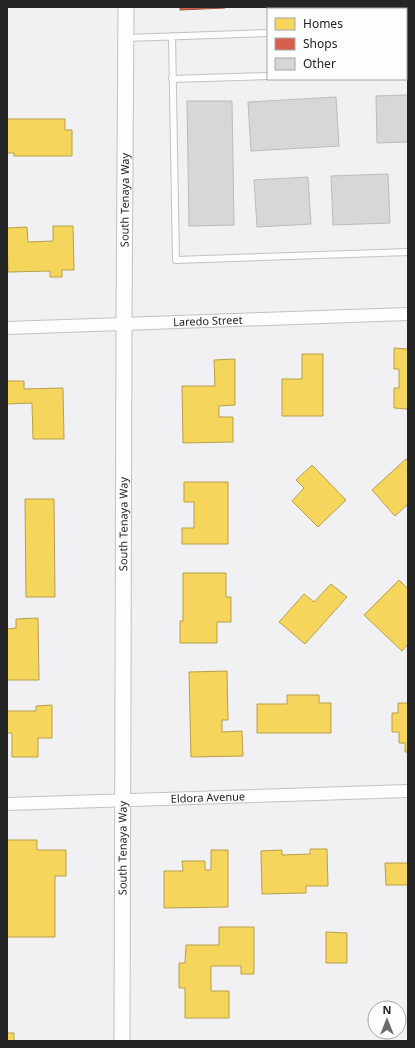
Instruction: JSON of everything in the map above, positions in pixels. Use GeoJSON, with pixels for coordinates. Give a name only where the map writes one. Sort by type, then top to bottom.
{"type":"FeatureCollection","features":[{"type":"Feature","properties":{"kind":"street","name":"South Tenaya Way"},"geometry":{"type":"LineString","coordinates":[[122,1041],[126,7]]}},
{"type":"Feature","properties":{"kind":"street","name":"Laredo Street"},"geometry":{"type":"LineString","coordinates":[[7,328],[408,314]]}},
{"type":"Feature","properties":{"kind":"street","name":"Eldora Avenue"},"geometry":{"type":"LineString","coordinates":[[7,804],[408,791]]}},
{"type":"Feature","properties":{"kind":"lane"},"geometry":{"type":"LineString","coordinates":[[126,38],[267,33]]}},
{"type":"Feature","properties":{"kind":"lane"},"geometry":{"type":"LineString","coordinates":[[172,36],[176,260],[408,252]]}},
{"type":"Feature","properties":{"kind":"lane"},"geometry":{"type":"LineString","coordinates":[[172,79],[267,76]]}},
{"type":"Feature","properties":{"kind":"building: Homes"},"geometry":{"type":"Polygon","coordinates":[[[7,119],[65,119],[65,130],[72,130],[72,156],[14,156],[14,153],[7,153],[7,119]]]}},
{"type":"Feature","properties":{"kind":"building: Homes"},"geometry":{"type":"Polygon","coordinates":[[[53,226],[73,226],[74,270],[62,270],[62,277],[50,277],[50,271],[8,272],[7,228],[27,227],[28,242],[53,241],[53,226]]]}},
{"type":"Feature","properties":{"kind":"building: Homes"},"geometry":{"type":"Polygon","coordinates":[[[394,348],[408,349],[408,409],[394,408],[394,388],[399,388],[399,369],[394,369],[394,348]]]}},
{"type":"Feature","properties":{"kind":"building: Homes"},"geometry":{"type":"Polygon","coordinates":[[[302,354],[323,354],[323,416],[282,416],[282,379],[302,379],[302,354]]]}},
{"type":"Feature","properties":{"kind":"building: Homes"},"geometry":{"type":"Polygon","coordinates":[[[235,359],[235,405],[219,406],[219,417],[233,417],[233,442],[183,443],[182,386],[215,386],[214,360],[235,359]]]}},
{"type":"Feature","properties":{"kind":"building: Homes"},"geometry":{"type":"Polygon","coordinates":[[[7,381],[24,381],[24,389],[63,388],[64,439],[33,439],[32,403],[7,404],[7,381]]]}},
{"type":"Feature","properties":{"kind":"building: Homes"},"geometry":{"type":"Polygon","coordinates":[[[406,459],[408,461],[408,504],[395,516],[372,490],[406,459]]]}},
{"type":"Feature","properties":{"kind":"building: Homes"},"geometry":{"type":"Polygon","coordinates":[[[312,465],[346,500],[318,527],[292,501],[304,488],[296,480],[312,465]]]}},
{"type":"Feature","properties":{"kind":"building: Homes"},"geometry":{"type":"Polygon","coordinates":[[[184,482],[228,482],[228,544],[182,544],[182,528],[194,528],[194,502],[184,502],[184,482]]]}},
{"type":"Feature","properties":{"kind":"building: Homes"},"geometry":{"type":"Polygon","coordinates":[[[25,499],[54,499],[55,597],[26,597],[25,499]]]}},
{"type":"Feature","properties":{"kind":"building: Homes"},"geometry":{"type":"Polygon","coordinates":[[[183,573],[226,573],[226,597],[231,597],[231,622],[217,622],[217,643],[180,643],[180,621],[183,621],[183,573]]]}},
{"type":"Feature","properties":{"kind":"building: Homes"},"geometry":{"type":"Polygon","coordinates":[[[399,580],[408,589],[408,644],[402,651],[364,615],[399,580]]]}},
{"type":"Feature","properties":{"kind":"building: Homes"},"geometry":{"type":"Polygon","coordinates":[[[331,584],[347,597],[305,644],[279,622],[304,594],[314,602],[331,584]]]}},
{"type":"Feature","properties":{"kind":"building: Homes"},"geometry":{"type":"Polygon","coordinates":[[[38,618],[39,680],[7,680],[7,629],[16,628],[16,619],[38,618]]]}},
{"type":"Feature","properties":{"kind":"building: Homes"},"geometry":{"type":"Polygon","coordinates":[[[227,671],[228,720],[222,720],[222,732],[242,731],[243,756],[191,757],[189,672],[227,671]]]}},
{"type":"Feature","properties":{"kind":"building: Homes"},"geometry":{"type":"Polygon","coordinates":[[[287,695],[319,695],[319,703],[331,703],[331,733],[257,733],[257,704],[287,704],[287,695]]]}},
{"type":"Feature","properties":{"kind":"building: Homes"},"geometry":{"type":"Polygon","coordinates":[[[398,703],[408,703],[408,752],[405,752],[405,743],[399,743],[399,732],[392,732],[392,713],[398,713],[398,703]]]}},
{"type":"Feature","properties":{"kind":"building: Homes"},"geometry":{"type":"Polygon","coordinates":[[[52,705],[52,738],[38,738],[38,757],[12,757],[12,733],[7,733],[7,711],[36,711],[36,706],[52,705]]]}},
{"type":"Feature","properties":{"kind":"building: Homes"},"geometry":{"type":"Polygon","coordinates":[[[7,840],[37,840],[37,850],[66,850],[66,876],[55,876],[55,937],[7,937],[7,840]]]}},
{"type":"Feature","properties":{"kind":"building: Homes"},"geometry":{"type":"Polygon","coordinates":[[[310,849],[327,849],[328,886],[306,886],[306,893],[262,894],[261,851],[282,850],[282,855],[310,854],[310,849]]]}},
{"type":"Feature","properties":{"kind":"building: Homes"},"geometry":{"type":"Polygon","coordinates":[[[211,850],[228,850],[228,907],[164,908],[164,871],[183,871],[182,861],[205,861],[205,870],[211,870],[211,850]]]}},
{"type":"Feature","properties":{"kind":"building: Homes"},"geometry":{"type":"Polygon","coordinates":[[[385,863],[408,863],[408,885],[386,885],[385,863]]]}},
{"type":"Feature","properties":{"kind":"building: Homes"},"geometry":{"type":"Polygon","coordinates":[[[219,927],[254,927],[254,974],[241,974],[241,966],[211,966],[211,991],[229,991],[229,1018],[185,1018],[185,988],[179,988],[179,963],[185,963],[186,945],[219,945],[219,927]]]}},
{"type":"Feature","properties":{"kind":"building: Homes"},"geometry":{"type":"Polygon","coordinates":[[[326,932],[347,933],[347,963],[326,963],[326,932]]]}},
{"type":"Feature","properties":{"kind":"building: Homes"},"geometry":{"type":"Polygon","coordinates":[[[7,1033],[14,1033],[14,1041],[7,1041],[7,1033]]]}},
{"type":"Feature","properties":{"kind":"building: Shops"},"geometry":{"type":"Polygon","coordinates":[[[180,7],[225,7],[225,8],[180,10],[180,7]]]}},
{"type":"Feature","properties":{"kind":"building: Other"},"geometry":{"type":"Polygon","coordinates":[[[408,95],[408,142],[377,143],[376,96],[408,95]]]}},
{"type":"Feature","properties":{"kind":"building: Other"},"geometry":{"type":"Polygon","coordinates":[[[336,97],[339,146],[251,151],[248,102],[336,97]]]}},
{"type":"Feature","properties":{"kind":"building: Other"},"geometry":{"type":"Polygon","coordinates":[[[187,101],[232,101],[234,225],[189,226],[187,101]]]}},
{"type":"Feature","properties":{"kind":"building: Other"},"geometry":{"type":"Polygon","coordinates":[[[388,174],[390,223],[333,225],[331,176],[388,174]]]}},
{"type":"Feature","properties":{"kind":"building: Other"},"geometry":{"type":"Polygon","coordinates":[[[308,177],[311,224],[257,227],[254,180],[308,177]]]}}]}
